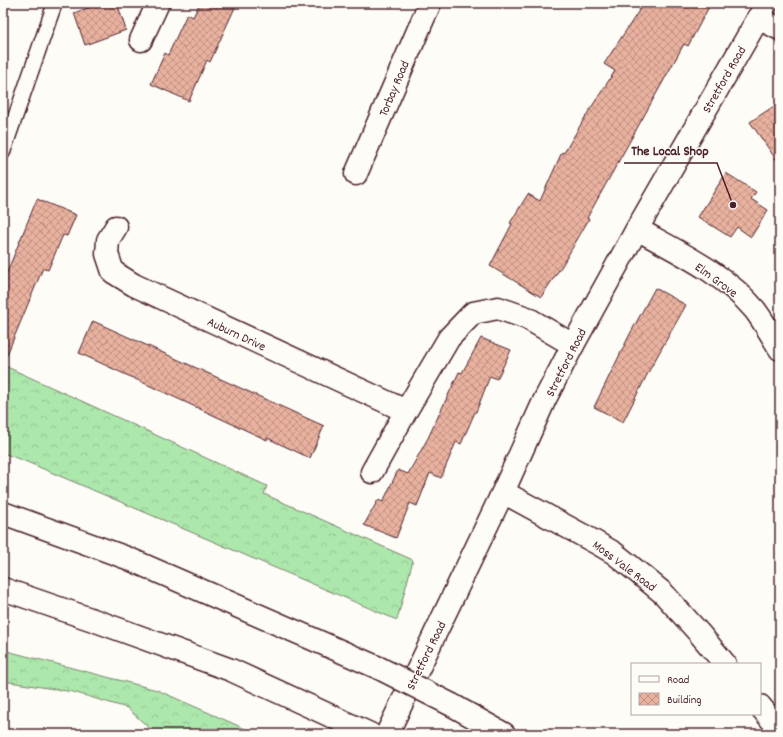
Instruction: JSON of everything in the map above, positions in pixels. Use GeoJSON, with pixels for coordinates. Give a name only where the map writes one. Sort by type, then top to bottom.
{"type":"FeatureCollection","features":[{"type":"Feature","properties":{"kind":"main road"},"geometry":{"type":"LineString","coordinates":[[141,40],[158,3]]}},
{"type":"Feature","properties":{"kind":"main road","name":"Torbay Road"},"geometry":{"type":"LineString","coordinates":[[356,174],[430,3]]}},
{"type":"Feature","properties":{"kind":"main road"},"geometry":{"type":"LineString","coordinates":[[762,11],[780,29]]}},
{"type":"Feature","properties":{"kind":"main road","name":"Stretford Road"},"geometry":{"type":"LineString","coordinates":[[387,734],[503,492],[545,399],[573,345],[636,229],[762,11]]}},
{"type":"Feature","properties":{"kind":"main road","name":"Auburn Drive"},"geometry":{"type":"LineString","coordinates":[[116,227],[108,240],[107,254],[113,272],[134,285],[406,411]]}},
{"type":"Feature","properties":{"kind":"main road","name":"Elm Grove"},"geometry":{"type":"LineString","coordinates":[[636,229],[706,268],[737,292],[755,311],[780,349]]}},
{"type":"Feature","properties":{"kind":"main road"},"geometry":{"type":"LineString","coordinates":[[372,472],[448,338],[473,313],[498,308],[527,318],[573,345]]}},
{"type":"Feature","properties":{"kind":"main road","name":"Moss Vale Road"},"geometry":{"type":"LineString","coordinates":[[503,492],[614,553],[663,594],[724,663]]}},
{"type":"Feature","properties":{"kind":"main road"},"geometry":{"type":"LineString","coordinates":[[3,513],[127,558],[379,668],[452,705],[504,734]]}},
{"type":"Feature","properties":{"kind":"main road"},"geometry":{"type":"LineString","coordinates":[[3,589],[96,620],[231,670],[362,730]]}},
{"type":"Feature","properties":{"kind":"main road"},"geometry":{"type":"LineString","coordinates":[[761,707],[780,730]]}},
{"type":"Feature","properties":{"kind":"lane"},"geometry":{"type":"LineString","coordinates":[[3,152],[54,3]]}},
{"type":"Feature","properties":{"kind":"green space"},"geometry":{"type":"Polygon","coordinates":[[[3,365],[267,486],[264,494],[413,560],[397,620],[3,453],[3,365]]]}},
{"type":"Feature","properties":{"kind":"green space"},"geometry":{"type":"Polygon","coordinates":[[[3,650],[157,690],[257,734],[156,734],[127,708],[73,692],[3,681],[3,650]]]}},
{"type":"Feature","properties":{"kind":"building"},"geometry":{"type":"Polygon","coordinates":[[[101,3],[117,3],[126,30],[85,45],[74,13],[101,3]]]}},
{"type":"Feature","properties":{"kind":"building"},"geometry":{"type":"Polygon","coordinates":[[[200,3],[237,3],[210,62],[207,60],[189,101],[151,84],[165,53],[168,55],[187,14],[193,17],[200,3]]]}},
{"type":"Feature","properties":{"kind":"building"},"geometry":{"type":"Polygon","coordinates":[[[644,3],[711,3],[688,46],[684,44],[587,218],[589,219],[563,264],[541,297],[490,266],[512,224],[510,223],[528,194],[540,201],[562,152],[564,153],[615,71],[604,64],[644,3]]]}},
{"type":"Feature","properties":{"kind":"building"},"geometry":{"type":"Polygon","coordinates":[[[780,102],[780,165],[750,122],[780,102]]]}},
{"type":"Feature","properties":{"kind":"building"},"geometry":{"type":"Polygon","coordinates":[[[726,173],[756,192],[751,199],[768,210],[751,237],[737,227],[730,237],[698,217],[726,173]]]}},
{"type":"Feature","properties":{"kind":"building"},"geometry":{"type":"Polygon","coordinates":[[[37,199],[76,215],[67,236],[63,235],[48,270],[43,268],[3,364],[3,282],[37,199]]]}},
{"type":"Feature","properties":{"kind":"building"},"geometry":{"type":"Polygon","coordinates":[[[655,288],[686,305],[650,369],[623,422],[594,407],[630,334],[655,288]]]}},
{"type":"Feature","properties":{"kind":"building"},"geometry":{"type":"Polygon","coordinates":[[[93,321],[324,426],[310,458],[267,438],[267,440],[79,353],[93,321]]]}},
{"type":"Feature","properties":{"kind":"building"},"geometry":{"type":"Polygon","coordinates":[[[481,338],[511,350],[497,379],[490,376],[476,412],[461,444],[456,442],[441,478],[430,473],[417,506],[410,503],[396,538],[364,525],[378,500],[383,502],[398,470],[408,474],[428,438],[459,372],[462,373],[481,338]]]}},
{"type":"Feature","properties":{"kind":"waterway"},"geometry":{"type":"LineString","coordinates":[[3,8],[4,3]]}},
{"type":"Feature","properties":{"kind":"place","name":"The Local Shop"},"geometry":{"type":"Point","coordinates":[733,205]}}]}
